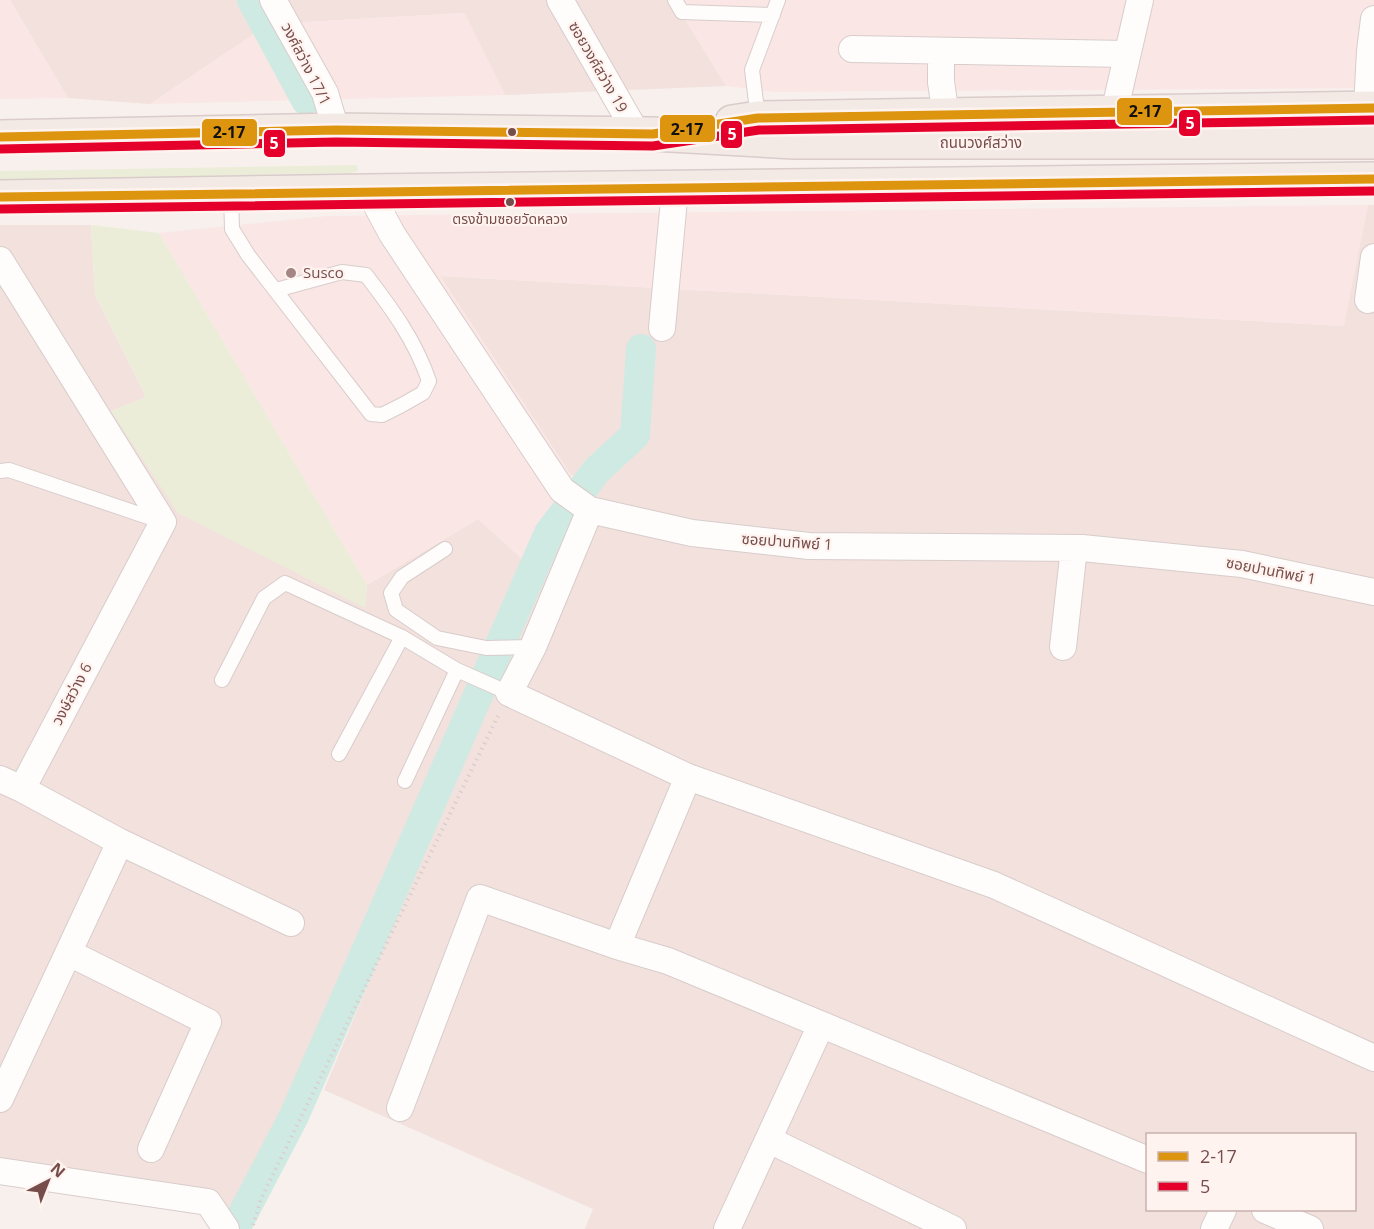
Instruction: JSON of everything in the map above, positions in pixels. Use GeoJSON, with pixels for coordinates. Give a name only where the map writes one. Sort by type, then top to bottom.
{"type":"FeatureCollection","features":[{"type":"Feature","properties":{"kind":"main road","name":"ถนนวงศ์สว่าง"},"geometry":{"type":"LineString","coordinates":[[645,134],[758,118],[1371,108]]}},
{"type":"Feature","properties":{"kind":"main road","name":"ถนนวงศ์สว่าง"},"geometry":{"type":"LineString","coordinates":[[0,137],[336,130],[645,134],[794,142],[1374,142]]}},
{"type":"Feature","properties":{"kind":"main road"},"geometry":{"type":"LineString","coordinates":[[0,197],[1374,179]]}},
{"type":"Feature","properties":{"kind":"street","name":"วงศ์สว่าง 17/1"},"geometry":{"type":"LineString","coordinates":[[273,0],[325,93],[336,130]]}},
{"type":"Feature","properties":{"kind":"street","name":"ซอยวงศ์สว่าง 19"},"geometry":{"type":"LineString","coordinates":[[560,0],[645,134]]}},
{"type":"Feature","properties":{"kind":"street"},"geometry":{"type":"LineString","coordinates":[[1114,113],[1140,0]]}},
{"type":"Feature","properties":{"kind":"street"},"geometry":{"type":"LineString","coordinates":[[1371,108],[1370,51],[1374,19]]}},
{"type":"Feature","properties":{"kind":"street"},"geometry":{"type":"LineString","coordinates":[[852,49],[1126,54]]}},
{"type":"Feature","properties":{"kind":"street"},"geometry":{"type":"LineString","coordinates":[[941,51],[941,82],[946,116]]}},
{"type":"Feature","properties":{"kind":"street"},"geometry":{"type":"LineString","coordinates":[[662,328],[675,189]]}},
{"type":"Feature","properties":{"kind":"street"},"geometry":{"type":"LineString","coordinates":[[369,191],[392,234],[578,502],[521,647],[500,688],[688,777],[994,885],[1374,1058]]}},
{"type":"Feature","properties":{"kind":"street"},"geometry":{"type":"LineString","coordinates":[[1368,300],[1374,257]]}},
{"type":"Feature","properties":{"kind":"street"},"geometry":{"type":"LineString","coordinates":[[0,260],[163,522]]}},
{"type":"Feature","properties":{"kind":"street","name":"ซอยปานทิพย์ 1"},"geometry":{"type":"LineString","coordinates":[[578,502],[692,533],[809,546],[1074,548],[1242,564],[1374,592]]}},
{"type":"Feature","properties":{"kind":"street","name":"วงษ์สว่าง 6"},"geometry":{"type":"LineString","coordinates":[[163,522],[11,784],[120,842],[291,923]]}},
{"type":"Feature","properties":{"kind":"street"},"geometry":{"type":"LineString","coordinates":[[1063,647],[1074,548]]}},
{"type":"Feature","properties":{"kind":"street"},"geometry":{"type":"LineString","coordinates":[[617,946],[688,777]]}},
{"type":"Feature","properties":{"kind":"street"},"geometry":{"type":"LineString","coordinates":[[0,1099],[120,842]]}},
{"type":"Feature","properties":{"kind":"street"},"geometry":{"type":"LineString","coordinates":[[400,1108],[480,898],[617,946],[668,961],[1146,1160]]}},
{"type":"Feature","properties":{"kind":"street"},"geometry":{"type":"LineString","coordinates":[[69,953],[208,1022],[152,1149]]}},
{"type":"Feature","properties":{"kind":"street"},"geometry":{"type":"LineString","coordinates":[[727,1229],[821,1025]]}},
{"type":"Feature","properties":{"kind":"street"},"geometry":{"type":"LineString","coordinates":[[769,1140],[953,1229]]}},
{"type":"Feature","properties":{"kind":"street"},"geometry":{"type":"LineString","coordinates":[[0,1171],[208,1202],[225,1227]]}},
{"type":"Feature","properties":{"kind":"street"},"geometry":{"type":"LineString","coordinates":[[1214,1229],[1222,1211]]}},
{"type":"Feature","properties":{"kind":"street"},"geometry":{"type":"LineString","coordinates":[[1269,1211],[1310,1229]]}},
{"type":"Feature","properties":{"kind":"lane"},"geometry":{"type":"LineString","coordinates":[[675,0],[682,12],[772,15]]}},
{"type":"Feature","properties":{"kind":"lane"},"geometry":{"type":"LineString","coordinates":[[758,118],[752,70],[778,0]]}},
{"type":"Feature","properties":{"kind":"lane"},"geometry":{"type":"LineString","coordinates":[[231,194],[232,229],[248,255],[371,414],[382,415],[423,393],[429,381],[420,353],[387,302],[366,276],[342,272],[276,290]]}},
{"type":"Feature","properties":{"kind":"lane"},"geometry":{"type":"LineString","coordinates":[[0,471],[9,470],[163,522]]}},
{"type":"Feature","properties":{"kind":"lane"},"geometry":{"type":"LineString","coordinates":[[445,549],[402,577],[391,594],[396,610],[437,638],[486,648],[521,647]]}},
{"type":"Feature","properties":{"kind":"lane"},"geometry":{"type":"LineString","coordinates":[[222,680],[264,598],[285,583],[402,637],[457,670],[500,688]]}},
{"type":"Feature","properties":{"kind":"lane"},"geometry":{"type":"LineString","coordinates":[[339,754],[402,637]]}},
{"type":"Feature","properties":{"kind":"lane"},"geometry":{"type":"LineString","coordinates":[[405,781],[457,670]]}},
{"type":"Feature","properties":{"kind":"path"},"geometry":{"type":"LineString","coordinates":[[252,1229],[261,1199],[500,688]]}},
{"type":"Feature","properties":{"kind":"shaded area"},"geometry":{"type":"Polygon","coordinates":[[[0,0],[10,0],[68,98],[0,99],[0,0]]]}},
{"type":"Feature","properties":{"kind":"shaded area"},"geometry":{"type":"Polygon","coordinates":[[[10,0],[673,0],[726,86],[505,95],[464,13],[305,22],[254,34],[150,104],[68,98],[10,0]]]}},
{"type":"Feature","properties":{"kind":"shaded area"},"geometry":{"type":"Polygon","coordinates":[[[673,0],[1374,0],[1374,88],[774,92],[726,86],[673,0]]]}},
{"type":"Feature","properties":{"kind":"shaded area"},"geometry":{"type":"Polygon","coordinates":[[[465,13],[505,95],[150,104],[254,34],[305,22],[465,13]]]}},
{"type":"Feature","properties":{"kind":"shaded area"},"geometry":{"type":"Polygon","coordinates":[[[1368,205],[1374,205],[1374,1229],[585,1229],[593,1209],[324,1090],[484,707],[503,670],[541,581],[476,667],[403,849],[233,1219],[186,1209],[0,1182],[0,225],[91,225],[95,295],[146,397],[111,411],[365,607],[367,585],[478,519],[543,578],[564,531],[599,487],[571,475],[440,276],[1343,326],[1368,205]]]}},
{"type":"Feature","properties":{"kind":"shaded area"},"geometry":{"type":"Polygon","coordinates":[[[1368,205],[1344,326],[440,276],[571,475],[599,486],[564,531],[543,578],[478,519],[367,585],[159,233],[327,216],[1368,205]]]}},
{"type":"Feature","properties":{"kind":"green space"},"geometry":{"type":"Polygon","coordinates":[[[357,165],[358,171],[351,173],[0,180],[0,171],[357,165]]]}},
{"type":"Feature","properties":{"kind":"green space"},"geometry":{"type":"Polygon","coordinates":[[[91,225],[159,233],[367,585],[365,608],[178,513],[111,411],[146,397],[95,295],[91,225]]]}},
{"type":"Feature","properties":{"kind":"waterway"},"geometry":{"type":"LineString","coordinates":[[252,0],[306,100]]}},
{"type":"Feature","properties":{"kind":"waterway"},"geometry":{"type":"LineString","coordinates":[[235,1229],[294,1116],[549,533],[597,470],[635,435],[641,349]]}},
{"type":"Feature","properties":{"kind":"transit line","name":"2-17"},"geometry":{"type":"LineString","coordinates":[[0,137],[336,130],[653,134],[758,118],[1374,108]]}},
{"type":"Feature","properties":{"kind":"transit line","name":"5"},"geometry":{"type":"LineString","coordinates":[[0,149],[336,142],[653,146],[759,130],[1374,120]]}},
{"type":"Feature","properties":{"kind":"transit line","name":"2-17"},"geometry":{"type":"LineString","coordinates":[[0,197],[1374,179]]}},
{"type":"Feature","properties":{"kind":"transit line","name":"5"},"geometry":{"type":"LineString","coordinates":[[0,209],[1374,191]]}},
{"type":"Feature","properties":{"kind":"place","name":"ตรงข้ามซอยวัดหลวง"},"geometry":{"type":"Point","coordinates":[510,202]}},
{"type":"Feature","properties":{"kind":"place","name":"Susco"},"geometry":{"type":"Point","coordinates":[291,273]}}]}
